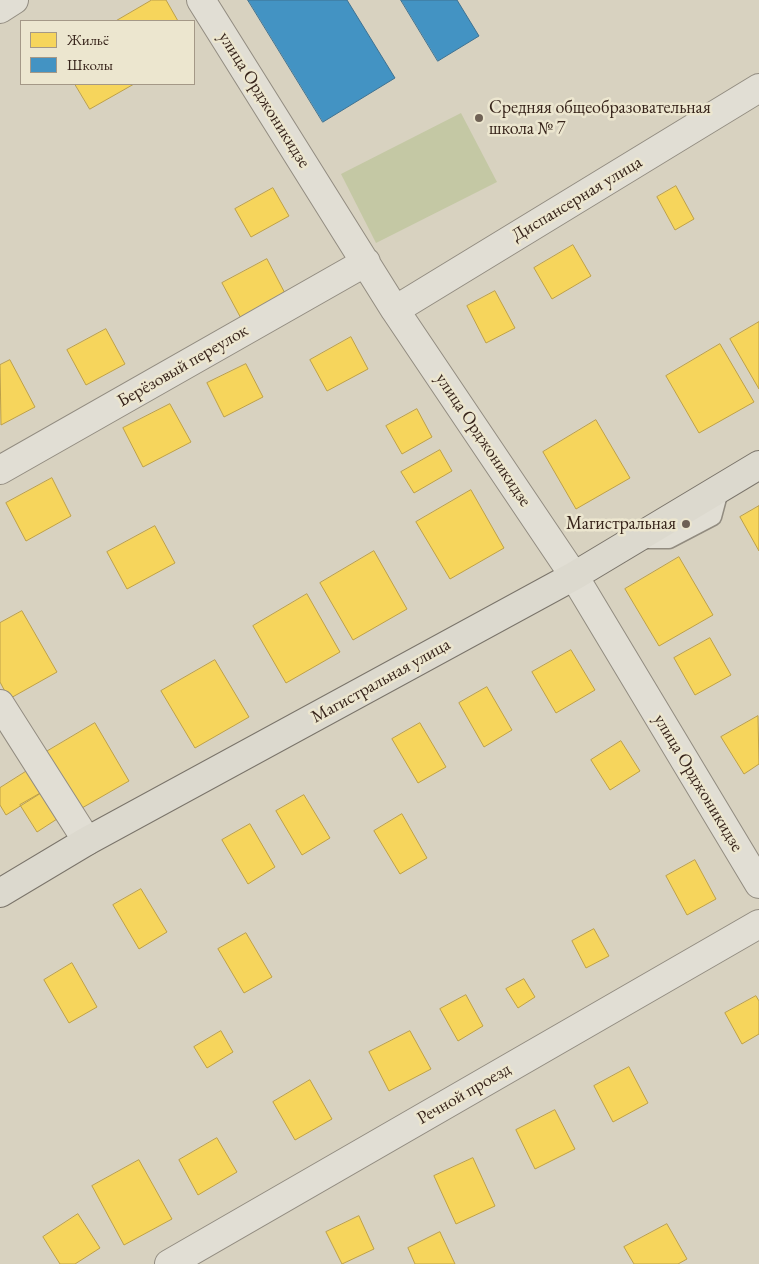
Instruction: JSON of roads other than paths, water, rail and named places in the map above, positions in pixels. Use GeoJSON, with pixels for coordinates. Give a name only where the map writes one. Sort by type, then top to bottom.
{"type":"FeatureCollection","features":[{"type":"Feature","properties":{"kind":"main road","name":"Магистральная улица"},"geometry":{"type":"LineString","coordinates":[[0,893],[87,841],[574,576],[759,465]]}},
{"type":"Feature","properties":{"kind":"street"},"geometry":{"type":"LineString","coordinates":[[0,9],[14,0]]}},
{"type":"Feature","properties":{"kind":"street","name":"улица Орджоникидзе"},"geometry":{"type":"LineString","coordinates":[[201,0],[395,310],[574,576],[759,884]]}},
{"type":"Feature","properties":{"kind":"street","name":"Диспансерная улица"},"geometry":{"type":"LineString","coordinates":[[395,310],[759,88]]}},
{"type":"Feature","properties":{"kind":"street","name":"Берёзовый переулок"},"geometry":{"type":"LineString","coordinates":[[0,470],[366,262]]}},
{"type":"Feature","properties":{"kind":"street"},"geometry":{"type":"LineString","coordinates":[[0,704],[87,841]]}},
{"type":"Feature","properties":{"kind":"street","name":"Речной проезд"},"geometry":{"type":"LineString","coordinates":[[169,1264],[759,924]]}},
{"type":"Feature","properties":{"kind":"place","name":"Средняя общеобразовательная школа № 7"},"geometry":{"type":"Point","coordinates":[479,118]}},
{"type":"Feature","properties":{"kind":"place","name":"Магистральная"},"geometry":{"type":"Point","coordinates":[686,524]}}]}
